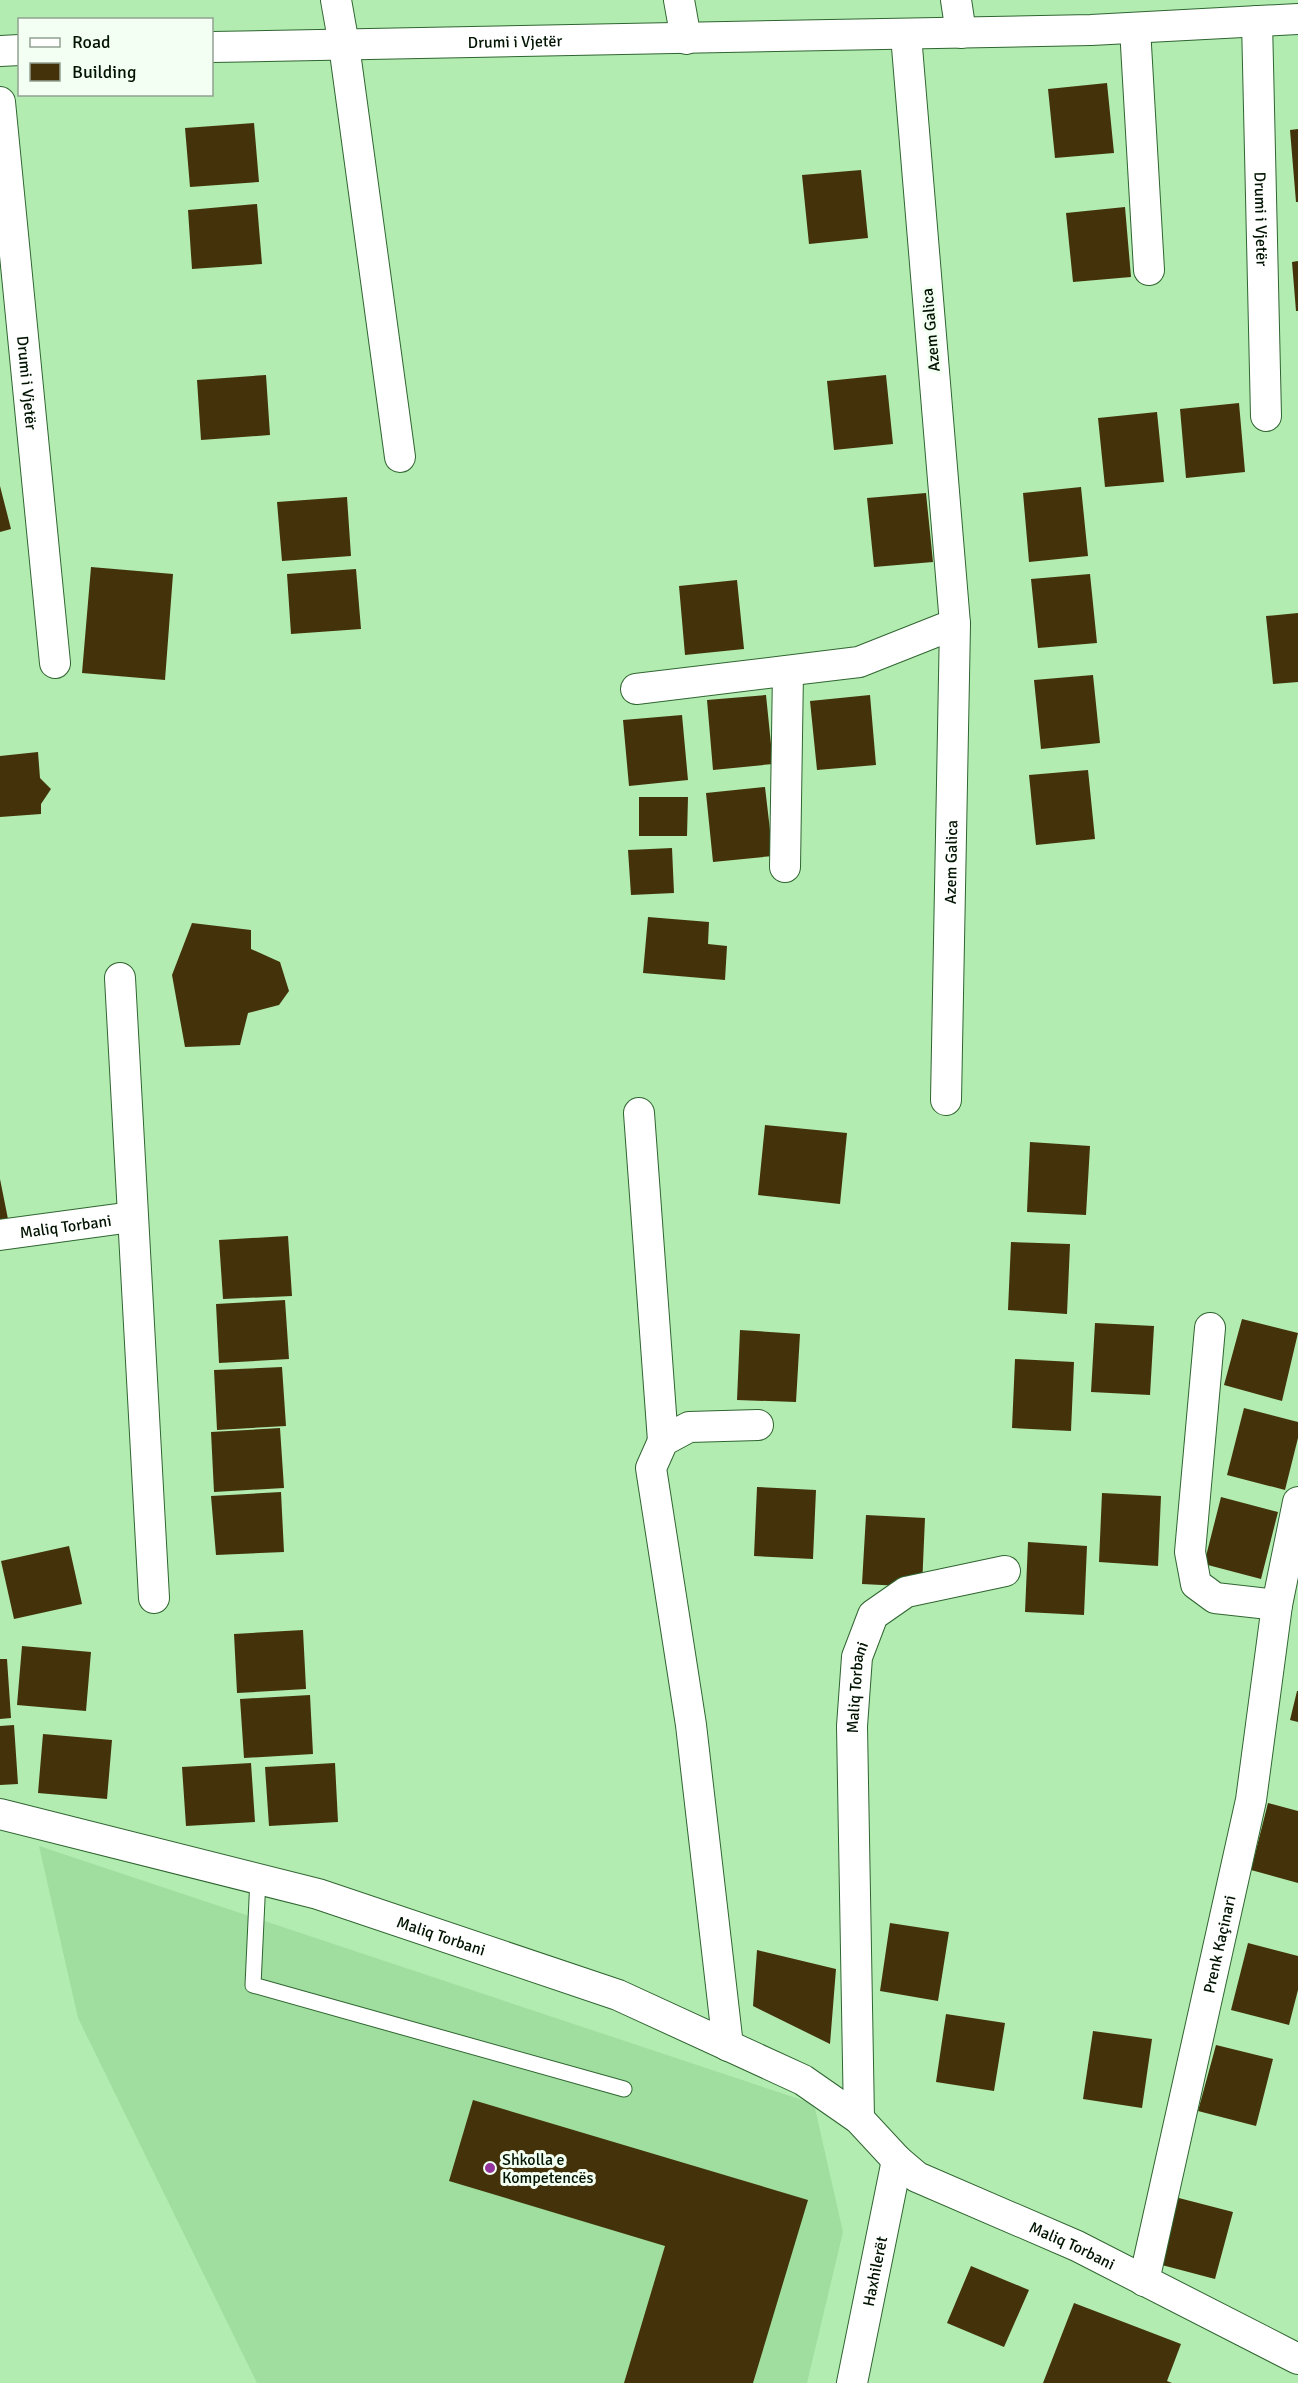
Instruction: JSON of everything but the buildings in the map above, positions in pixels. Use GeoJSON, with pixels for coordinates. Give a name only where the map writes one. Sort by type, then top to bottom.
{"type":"FeatureCollection","features":[{"type":"Feature","properties":{"kind":"street"},"geometry":{"type":"LineString","coordinates":[[336,0],[400,457]]}},
{"type":"Feature","properties":{"kind":"street"},"geometry":{"type":"LineString","coordinates":[[680,0],[686,39]]}},
{"type":"Feature","properties":{"kind":"street"},"geometry":{"type":"LineString","coordinates":[[956,0],[962,33]]}},
{"type":"Feature","properties":{"kind":"street","name":"Drumi i Vjetër"},"geometry":{"type":"LineString","coordinates":[[213,47],[962,33],[1135,28],[1298,19]]}},
{"type":"Feature","properties":{"kind":"street","name":"Drumi i Vjetër"},"geometry":{"type":"LineString","coordinates":[[1257,21],[1266,416]]}},
{"type":"Feature","properties":{"kind":"street"},"geometry":{"type":"LineString","coordinates":[[1135,28],[1149,270]]}},
{"type":"Feature","properties":{"kind":"street","name":"Azem Galica"},"geometry":{"type":"LineString","coordinates":[[906,34],[955,624],[946,1100]]}},
{"type":"Feature","properties":{"kind":"street"},"geometry":{"type":"LineString","coordinates":[[0,51],[18,50]]}},
{"type":"Feature","properties":{"kind":"street","name":"Drumi i Vjetër"},"geometry":{"type":"LineString","coordinates":[[0,102],[55,663]]}},
{"type":"Feature","properties":{"kind":"street"},"geometry":{"type":"LineString","coordinates":[[636,689],[860,662],[955,624]]}},
{"type":"Feature","properties":{"kind":"street"},"geometry":{"type":"LineString","coordinates":[[785,867],[788,671]]}},
{"type":"Feature","properties":{"kind":"street"},"geometry":{"type":"LineString","coordinates":[[120,978],[154,1598]]}},
{"type":"Feature","properties":{"kind":"street"},"geometry":{"type":"LineString","coordinates":[[639,1113],[663,1441],[651,1468],[691,1725],[728,2046]]}},
{"type":"Feature","properties":{"kind":"street","name":"Maliq Torbani"},"geometry":{"type":"LineString","coordinates":[[0,1235],[132,1217]]}},
{"type":"Feature","properties":{"kind":"street"},"geometry":{"type":"LineString","coordinates":[[1210,1328],[1190,1552],[1196,1584],[1215,1598],[1277,1605]]}},
{"type":"Feature","properties":{"kind":"street"},"geometry":{"type":"LineString","coordinates":[[663,1441],[689,1427],[758,1425]]}},
{"type":"Feature","properties":{"kind":"street","name":"Prenk Kaçinari"},"geometry":{"type":"LineString","coordinates":[[1144,2281],[1251,1800],[1277,1605],[1298,1502]]}},
{"type":"Feature","properties":{"kind":"street","name":"Maliq Torbani"},"geometry":{"type":"LineString","coordinates":[[859,2119],[852,1726],[857,1657],[873,1615],[906,1592],[1005,1571]]}},
{"type":"Feature","properties":{"kind":"street","name":"Maliq Torbani"},"geometry":{"type":"LineString","coordinates":[[0,1814],[318,1894],[618,1995],[803,2080],[859,2119],[897,2160],[917,2177],[1077,2246],[1298,2359]]}},
{"type":"Feature","properties":{"kind":"street","name":"Haxhilerët"},"geometry":{"type":"LineString","coordinates":[[852,2383],[897,2160]]}},
{"type":"Feature","properties":{"kind":"lane"},"geometry":{"type":"LineString","coordinates":[[258,1878],[253,1985],[624,2089]]}},
{"type":"Feature","properties":{"kind":"shaded area","name":"Shkolla e Kompetencës"},"geometry":{"type":"Polygon","coordinates":[[[39,1846],[814,2104],[843,2232],[807,2383],[257,2383],[78,2018],[39,1846]]]}},
{"type":"Feature","properties":{"kind":"place","name":"Shkolla e Kompetencës"},"geometry":{"type":"Point","coordinates":[490,2168]}}]}
